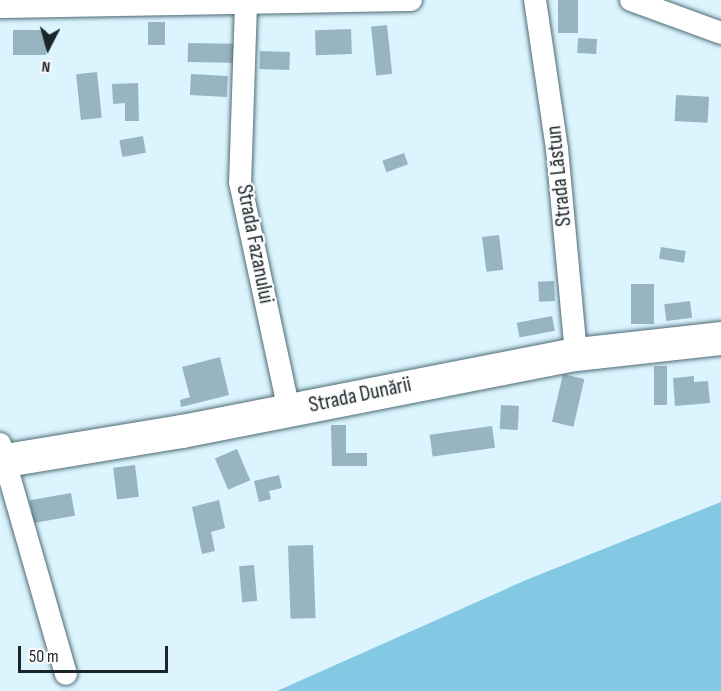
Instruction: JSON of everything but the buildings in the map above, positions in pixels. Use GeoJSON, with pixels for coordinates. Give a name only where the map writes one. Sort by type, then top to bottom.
{"type":"FeatureCollection","features":[{"type":"Feature","properties":{"kind":"main road","name":"Strada Dunării"},"geometry":{"type":"LineString","coordinates":[[2,455],[289,410],[576,354],[721,338]]}},
{"type":"Feature","properties":{"kind":"street"},"geometry":{"type":"LineString","coordinates":[[0,7],[411,0]]}},
{"type":"Feature","properties":{"kind":"street","name":"Strada Lăstun"},"geometry":{"type":"LineString","coordinates":[[535,0],[557,149],[576,354]]}},
{"type":"Feature","properties":{"kind":"street"},"geometry":{"type":"LineString","coordinates":[[631,0],[721,33]]}},
{"type":"Feature","properties":{"kind":"street","name":"Strada Fazanului"},"geometry":{"type":"LineString","coordinates":[[246,3],[240,182],[289,410]]}},
{"type":"Feature","properties":{"kind":"street"},"geometry":{"type":"LineString","coordinates":[[2,455],[66,674]]}},
{"type":"Feature","properties":{"kind":"water"},"geometry":{"type":"Polygon","coordinates":[[[721,502],[721,691],[277,691],[526,580],[721,502]]]}}]}
